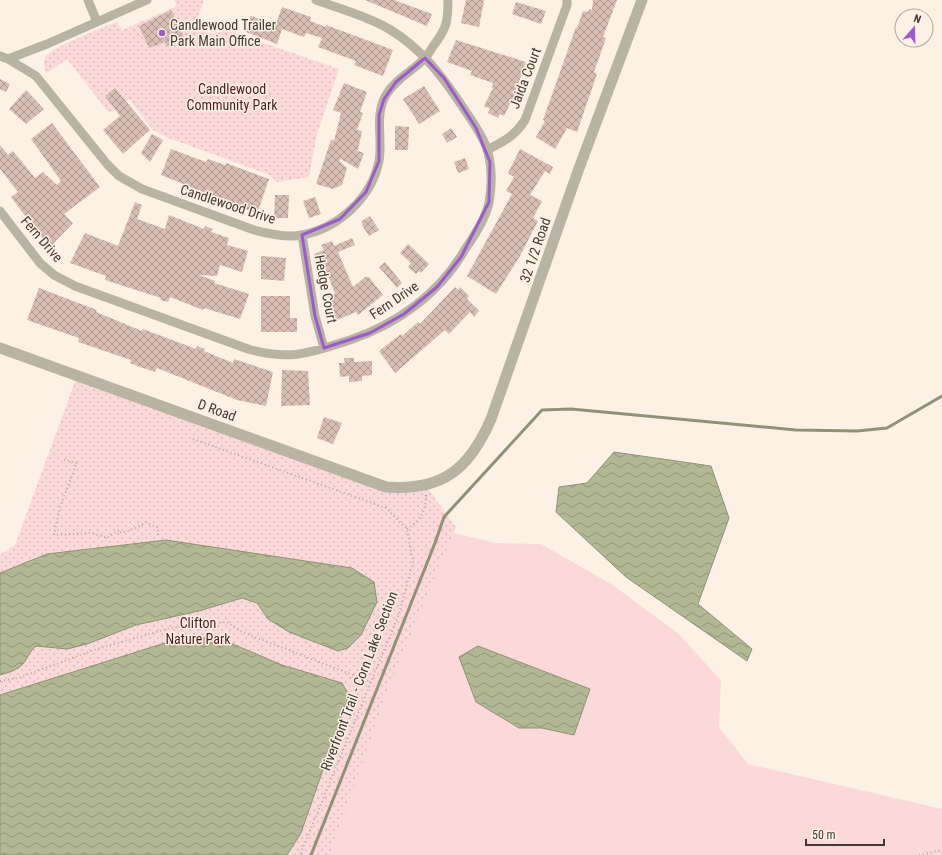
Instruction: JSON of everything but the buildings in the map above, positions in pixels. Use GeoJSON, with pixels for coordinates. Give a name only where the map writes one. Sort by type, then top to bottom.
{"type":"FeatureCollection","features":[{"type":"Feature","properties":{"kind":"street"},"geometry":{"type":"LineString","coordinates":[[88,0],[98,22]]}},
{"type":"Feature","properties":{"kind":"street"},"geometry":{"type":"LineString","coordinates":[[4,57],[41,47],[147,0]]}},
{"type":"Feature","properties":{"kind":"street","name":"Fern Drive"},"geometry":{"type":"LineString","coordinates":[[0,211],[40,263],[54,276],[75,286],[248,349],[269,355],[286,356],[304,354],[370,333],[389,324],[416,305],[450,272],[479,227],[489,202],[491,174],[487,150],[476,128],[444,78],[412,46],[389,29],[363,17],[316,0]]}},
{"type":"Feature","properties":{"kind":"street","name":"Candlewood Drive"},"geometry":{"type":"LineString","coordinates":[[4,57],[36,76],[106,164],[131,184],[254,230],[268,234],[302,235],[320,229],[340,219],[356,206],[366,192],[373,179],[378,161],[379,115],[382,103],[387,93],[396,82],[425,58],[441,36],[446,27],[448,0]]}},
{"type":"Feature","properties":{"kind":"street","name":"Jaida Court"},"geometry":{"type":"LineString","coordinates":[[487,150],[508,140],[525,120],[567,5],[567,0]]}},
{"type":"Feature","properties":{"kind":"street","name":"32 1/2 Road"},"geometry":{"type":"LineString","coordinates":[[426,486],[458,470],[474,453],[484,436],[578,171],[642,0]]}},
{"type":"Feature","properties":{"kind":"street","name":"Hedge Court"},"geometry":{"type":"LineString","coordinates":[[302,235],[315,316],[324,348]]}},
{"type":"Feature","properties":{"kind":"street","name":"D Road"},"geometry":{"type":"LineString","coordinates":[[0,348],[368,482],[386,487],[408,489],[426,486]]}},
{"type":"Feature","properties":{"kind":"path"},"geometry":{"type":"LineString","coordinates":[[193,439],[386,508],[407,529],[421,517],[426,501],[426,486]]}},
{"type":"Feature","properties":{"kind":"path"},"geometry":{"type":"LineString","coordinates":[[64,460],[77,463],[60,507],[54,535],[92,533],[107,538],[118,530],[121,533],[136,528],[146,522],[158,528],[158,535]]}},
{"type":"Feature","properties":{"kind":"path","name":"Riverfront Trail - Corn Lake Section"},"geometry":{"type":"LineString","coordinates":[[300,855],[399,614],[413,562],[407,529]]}},
{"type":"Feature","properties":{"kind":"path"},"geometry":{"type":"LineString","coordinates":[[0,681],[18,678],[97,649],[170,628],[227,622],[242,632],[371,682]]}},
{"type":"Feature","properties":{"kind":"path"},"geometry":{"type":"LineString","coordinates":[[918,855],[942,850]]}},
{"type":"Feature","properties":{"kind":"highlighted area"},"geometry":{"type":"Polygon","coordinates":[[[425,58],[444,78],[476,128],[490,162],[489,202],[461,257],[437,287],[404,314],[370,333],[324,348],[315,316],[302,235],[340,219],[366,192],[379,161],[379,115],[384,99],[396,82],[425,58]]]}},
{"type":"Feature","properties":{"kind":"green space","name":"Candlewood Community Park"},"geometry":{"type":"Polygon","coordinates":[[[174,0],[204,0],[194,28],[211,34],[226,30],[339,69],[317,134],[309,177],[277,182],[270,175],[166,137],[153,130],[129,99],[109,113],[67,59],[47,73],[44,66],[44,60],[57,48],[117,22],[122,30],[177,6],[174,0]]]}},
{"type":"Feature","properties":{"kind":"green space","name":"Clifton Nature Park"},"geometry":{"type":"Polygon","coordinates":[[[75,382],[94,382],[368,482],[426,486],[456,527],[388,689],[330,855],[0,855],[0,555],[15,545],[75,382]]]}},
{"type":"Feature","properties":{"kind":"green space"},"geometry":{"type":"Polygon","coordinates":[[[445,531],[496,543],[541,544],[611,584],[679,634],[721,681],[719,727],[748,764],[942,809],[942,855],[319,855],[445,531]]]}},
{"type":"Feature","properties":{"kind":"water"},"geometry":{"type":"Polygon","coordinates":[[[614,452],[711,466],[729,518],[698,604],[752,649],[747,661],[626,577],[556,512],[559,487],[587,483],[614,452]]]}},
{"type":"Feature","properties":{"kind":"water"},"geometry":{"type":"Polygon","coordinates":[[[166,540],[352,568],[374,582],[377,602],[361,635],[348,648],[338,651],[289,632],[268,619],[257,603],[242,598],[199,611],[136,625],[87,644],[67,649],[36,646],[21,666],[0,675],[0,573],[47,554],[166,540]]]}},
{"type":"Feature","properties":{"kind":"water"},"geometry":{"type":"Polygon","coordinates":[[[211,637],[228,642],[282,665],[342,683],[349,695],[301,833],[287,855],[0,855],[0,695],[168,642],[211,637]]]}},
{"type":"Feature","properties":{"kind":"water"},"geometry":{"type":"Polygon","coordinates":[[[478,646],[590,689],[574,735],[542,728],[519,728],[476,702],[459,657],[478,646]]]}},
{"type":"Feature","properties":{"kind":"waterway"},"geometry":{"type":"LineString","coordinates":[[311,855],[444,517],[542,410],[571,409],[796,430],[857,431],[887,428],[942,396]]}},
{"type":"Feature","properties":{"kind":"place","name":"Candlewood Trailer Park Main Office"},"geometry":{"type":"Point","coordinates":[162,33]}}]}
